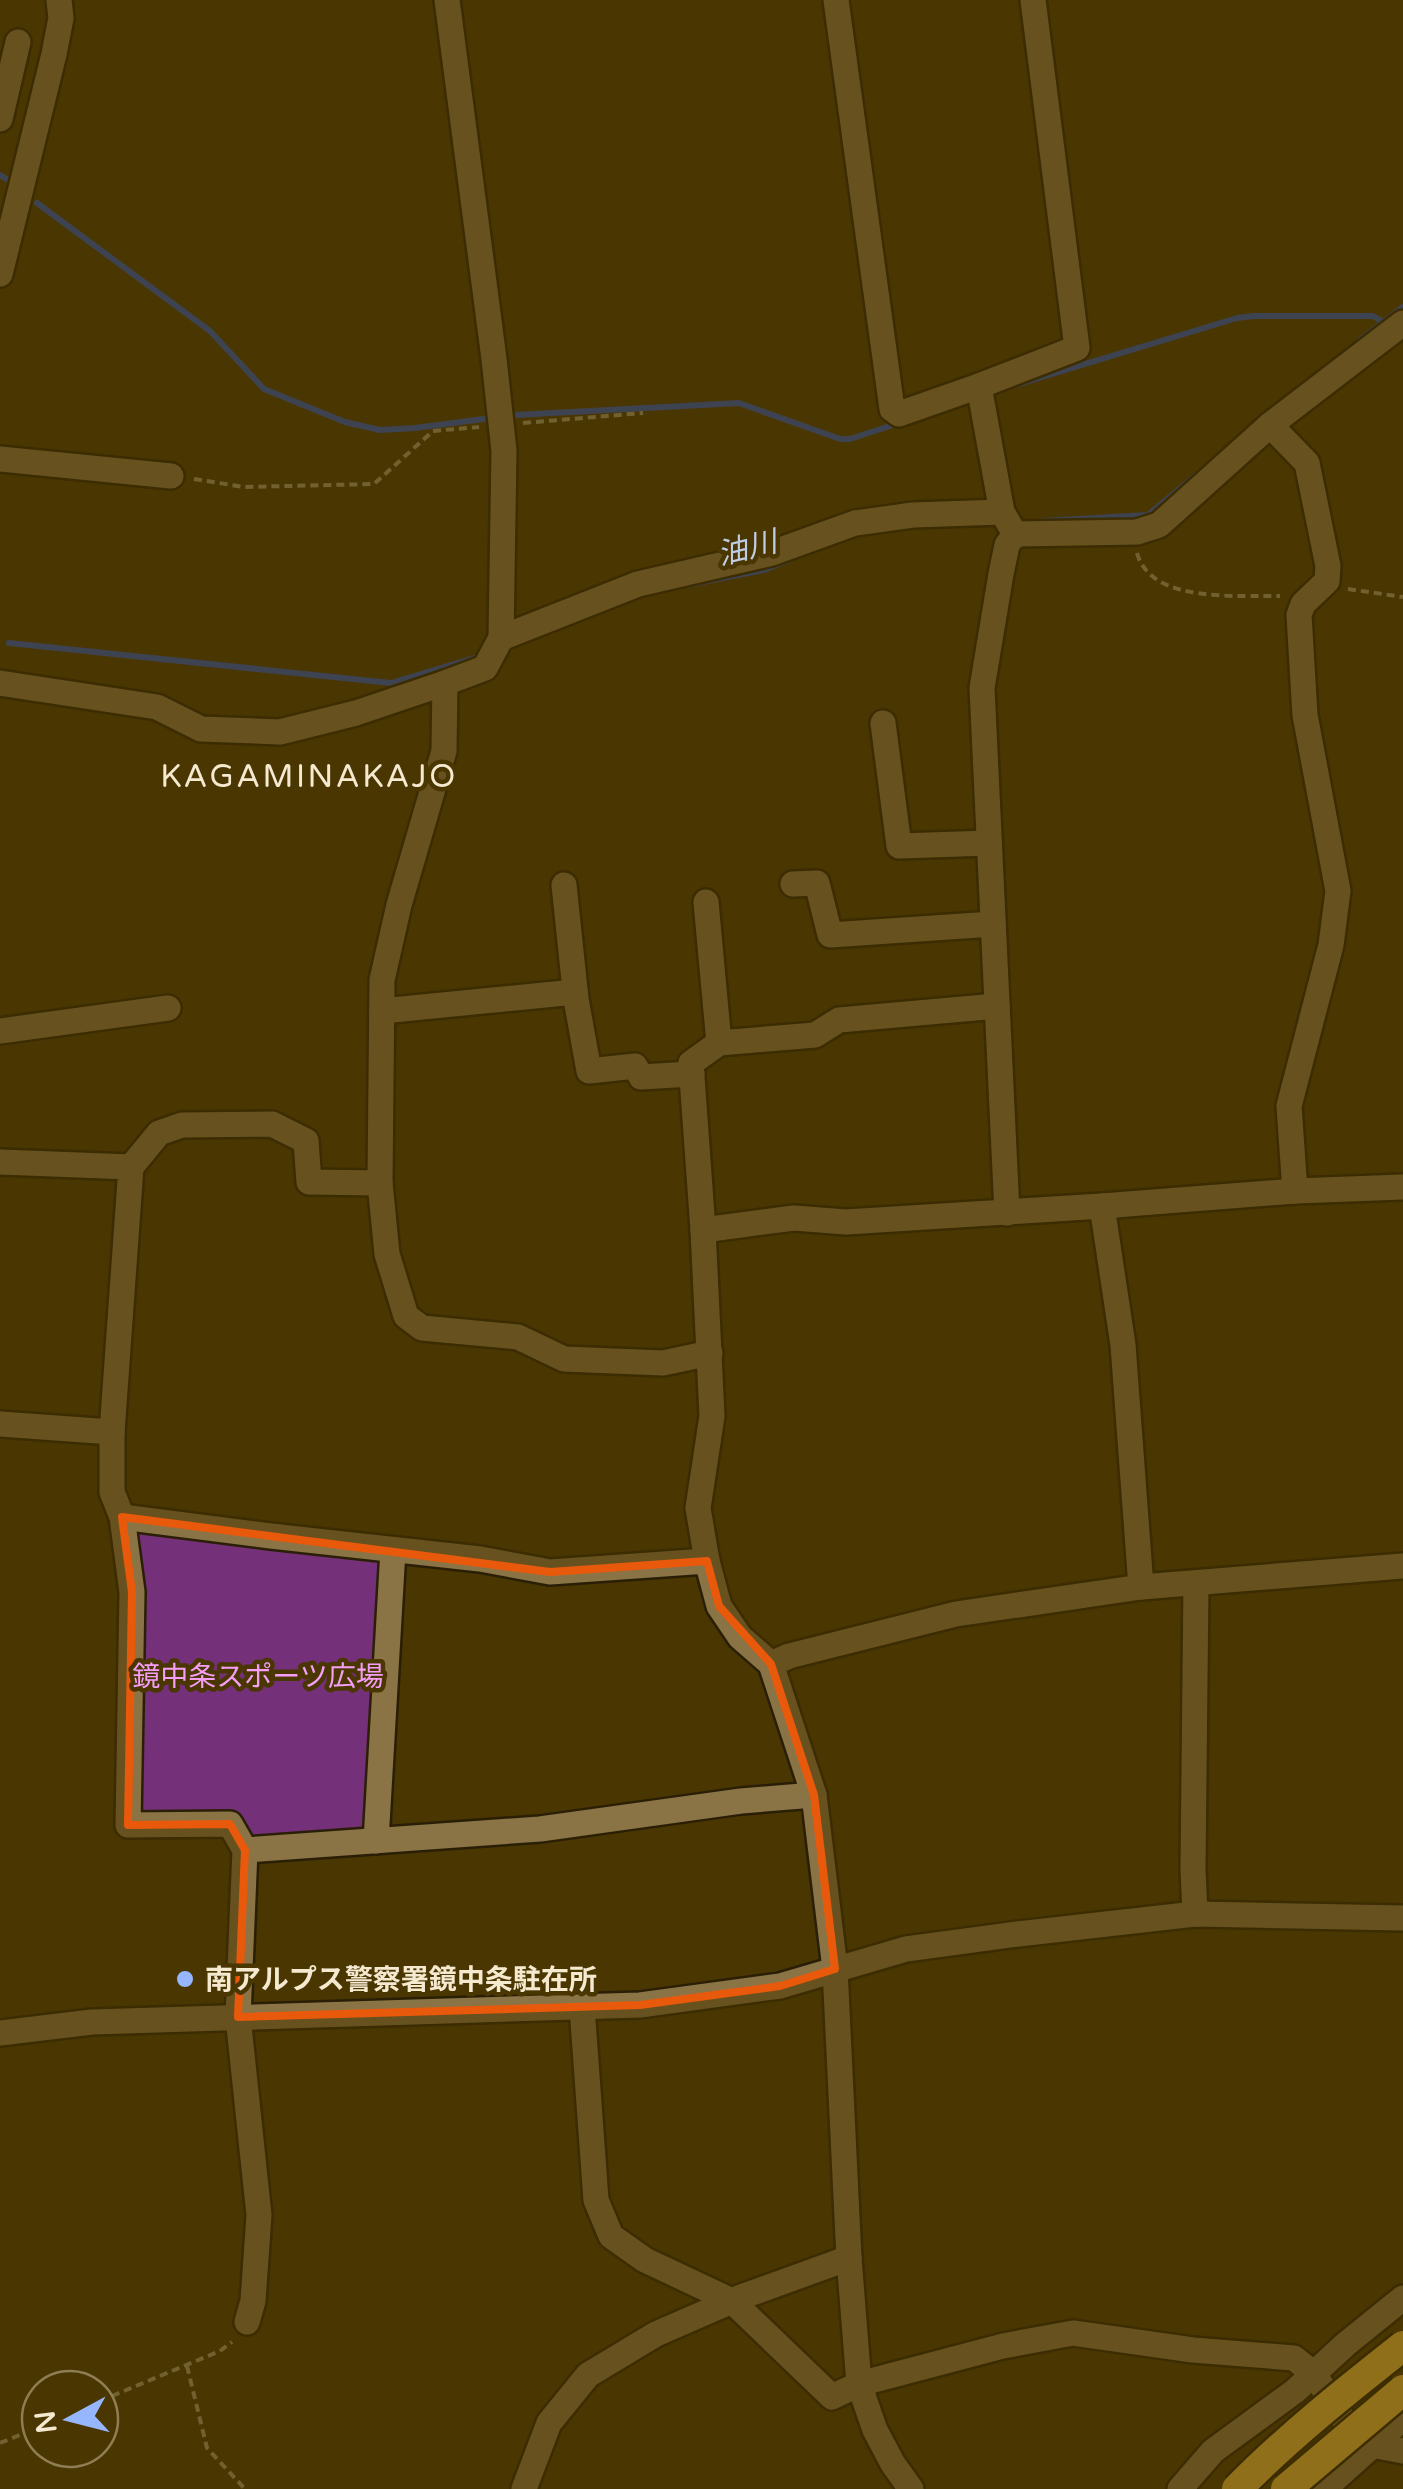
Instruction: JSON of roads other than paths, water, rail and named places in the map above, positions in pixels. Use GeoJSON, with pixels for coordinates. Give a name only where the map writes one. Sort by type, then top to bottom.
{"type":"FeatureCollection","features":[{"type":"Feature","properties":{"kind":"highway"},"geometry":{"type":"LineString","coordinates":[[1237,2489],[1346,2391],[1403,2346]]}},
{"type":"Feature","properties":{"kind":"highway"},"geometry":{"type":"LineString","coordinates":[[1286,2489],[1403,2390]]}},
{"type":"Feature","properties":{"kind":"street"},"geometry":{"type":"LineString","coordinates":[[0,274],[54,54],[61,18],[59,0]]}},
{"type":"Feature","properties":{"kind":"street"},"geometry":{"type":"LineString","coordinates":[[0,683],[157,708],[201,729],[280,732],[356,713],[485,668],[501,638],[505,499],[502,425],[446,0]]}},
{"type":"Feature","properties":{"kind":"street"},"geometry":{"type":"LineString","coordinates":[[836,0],[892,409],[898,414],[1077,348],[1033,0]]}},
{"type":"Feature","properties":{"kind":"street"},"geometry":{"type":"LineString","coordinates":[[0,119],[18,42]]}},
{"type":"Feature","properties":{"kind":"street"},"geometry":{"type":"LineString","coordinates":[[1015,534],[1137,532],[1159,525],[1270,425],[1401,326]]}},
{"type":"Feature","properties":{"kind":"street"},"geometry":{"type":"LineString","coordinates":[[979,386],[1002,512],[1015,534]]}},
{"type":"Feature","properties":{"kind":"street"},"geometry":{"type":"LineString","coordinates":[[1270,425],[1307,463],[1328,566],[1327,582],[1303,604],[1299,615],[1305,715],[1338,891],[1331,944],[1289,1106],[1295,1191]]}},
{"type":"Feature","properties":{"kind":"street"},"geometry":{"type":"LineString","coordinates":[[0,460],[171,476]]}},
{"type":"Feature","properties":{"kind":"street"},"geometry":{"type":"LineString","coordinates":[[501,638],[638,584],[772,553],[855,523],[913,515],[1002,512]]}},
{"type":"Feature","properties":{"kind":"street"},"geometry":{"type":"LineString","coordinates":[[1007,1212],[982,688],[1000,574],[1007,545],[1015,534]]}},
{"type":"Feature","properties":{"kind":"street"},"geometry":{"type":"LineString","coordinates":[[445,684],[444,751],[399,905],[382,980],[380,1184],[388,1254],[406,1316],[422,1328],[518,1338],[564,1359],[664,1363],[710,1352]]}},
{"type":"Feature","properties":{"kind":"street"},"geometry":{"type":"LineString","coordinates":[[883,723],[898,846],[989,843]]}},
{"type":"Feature","properties":{"kind":"street"},"geometry":{"type":"LineString","coordinates":[[794,884],[817,883],[830,935],[993,924]]}},
{"type":"Feature","properties":{"kind":"street"},"geometry":{"type":"LineString","coordinates":[[564,885],[575,992],[589,1071],[636,1066],[640,1077],[692,1074]]}},
{"type":"Feature","properties":{"kind":"street"},"geometry":{"type":"LineString","coordinates":[[706,902],[719,1043]]}},
{"type":"Feature","properties":{"kind":"street"},"geometry":{"type":"LineString","coordinates":[[382,1011],[575,992]]}},
{"type":"Feature","properties":{"kind":"street"},"geometry":{"type":"LineString","coordinates":[[911,2489],[876,2430],[859,2384],[835,1969],[814,1795],[771,1664],[740,1637],[719,1606],[698,1508],[712,1416],[704,1230],[691,1064],[719,1043],[815,1034],[839,1020],[997,1006]]}},
{"type":"Feature","properties":{"kind":"street"},"geometry":{"type":"LineString","coordinates":[[0,1031],[168,1008]]}},
{"type":"Feature","properties":{"kind":"street"},"geometry":{"type":"LineString","coordinates":[[247,2322],[259,2215],[238,2016],[245,1850],[230,1824],[128,1824],[132,1592],[122,1516],[112,1492],[112,1432],[131,1167],[159,1133],[182,1125],[272,1124],[306,1141],[310,1182],[380,1184]]}},
{"type":"Feature","properties":{"kind":"street"},"geometry":{"type":"LineString","coordinates":[[0,1161],[131,1167]]}},
{"type":"Feature","properties":{"kind":"street"},"geometry":{"type":"LineString","coordinates":[[704,1230],[794,1218],[846,1222],[1403,1187]]}},
{"type":"Feature","properties":{"kind":"street"},"geometry":{"type":"LineString","coordinates":[[1102,1206],[1123,1345],[1141,1587]]}},
{"type":"Feature","properties":{"kind":"street"},"geometry":{"type":"LineString","coordinates":[[0,1424],[112,1432]]}},
{"type":"Feature","properties":{"kind":"street"},"geometry":{"type":"LineString","coordinates":[[122,1516],[480,1559],[550,1572],[707,1561]]}},
{"type":"Feature","properties":{"kind":"street"},"geometry":{"type":"LineString","coordinates":[[376,1841],[394,1550]]}},
{"type":"Feature","properties":{"kind":"street"},"geometry":{"type":"LineString","coordinates":[[771,1664],[789,1656],[956,1614],[1141,1587],[1403,1566]]}},
{"type":"Feature","properties":{"kind":"street"},"geometry":{"type":"LineString","coordinates":[[1195,1914],[1196,1583]]}},
{"type":"Feature","properties":{"kind":"street"},"geometry":{"type":"LineString","coordinates":[[245,1850],[540,1829],[814,1795]]}},
{"type":"Feature","properties":{"kind":"street"},"geometry":{"type":"LineString","coordinates":[[0,2034],[92,2022],[640,2005],[780,1986],[906,1950],[1195,1914],[1402,1926]]}},
{"type":"Feature","properties":{"kind":"street"},"geometry":{"type":"LineString","coordinates":[[582,2007],[596,2200],[611,2236],[644,2260],[732,2301],[832,2397],[859,2384],[1003,2346],[1074,2333],[1193,2350],[1294,2358],[1314,2374],[1346,2423],[1372,2445],[1403,2451]]}},
{"type":"Feature","properties":{"kind":"street"},"geometry":{"type":"LineString","coordinates":[[524,2489],[549,2423],[588,2375],[656,2334],[849,2258]]}},
{"type":"Feature","properties":{"kind":"street"},"geometry":{"type":"LineString","coordinates":[[1180,2489],[1213,2451],[1314,2374],[1403,2298]]}},
{"type":"Feature","properties":{"kind":"street"},"geometry":{"type":"LineString","coordinates":[[1324,2489],[1403,2418]]}},
{"type":"Feature","properties":{"kind":"waterway"},"geometry":{"type":"LineString","coordinates":[[0,175],[10,181]]}},
{"type":"Feature","properties":{"kind":"waterway"},"geometry":{"type":"LineString","coordinates":[[37,203],[210,331],[264,389],[345,422],[380,430],[491,418]]}},
{"type":"Feature","properties":{"kind":"waterway","name":"油川"},"geometry":{"type":"LineString","coordinates":[[1360,340],[1403,307]]}},
{"type":"Feature","properties":{"kind":"waterway"},"geometry":{"type":"LineString","coordinates":[[1009,387],[1237,318],[1373,316],[1383,322]]}},
{"type":"Feature","properties":{"kind":"waterway"},"geometry":{"type":"LineString","coordinates":[[515,415],[739,403],[840,439],[899,423]]}},
{"type":"Feature","properties":{"kind":"waterway","name":"油川"},"geometry":{"type":"LineString","coordinates":[[1043,521],[1148,515],[1196,475]]}},
{"type":"Feature","properties":{"kind":"waterway","name":"油川"},"geometry":{"type":"LineString","coordinates":[[687,585],[764,570],[791,559]]}},
{"type":"Feature","properties":{"kind":"waterway","name":"油川"},"geometry":{"type":"LineString","coordinates":[[9,643],[391,683],[481,656]]}},
{"type":"Feature","properties":{"kind":"place","name":"南アルプス警察署鏡中条駐在所"},"geometry":{"type":"Point","coordinates":[185,1979]}},
{"type":"Feature","properties":{"kind":"district","name":"KAGAMINAKAJO"},"geometry":{"type":"Point","coordinates":[309,776]}},
{"type":"Feature","properties":{"kind":"park label","name":"鏡中条スポーツ広場"},"geometry":{"type":"Point","coordinates":[258,1676]}}]}
